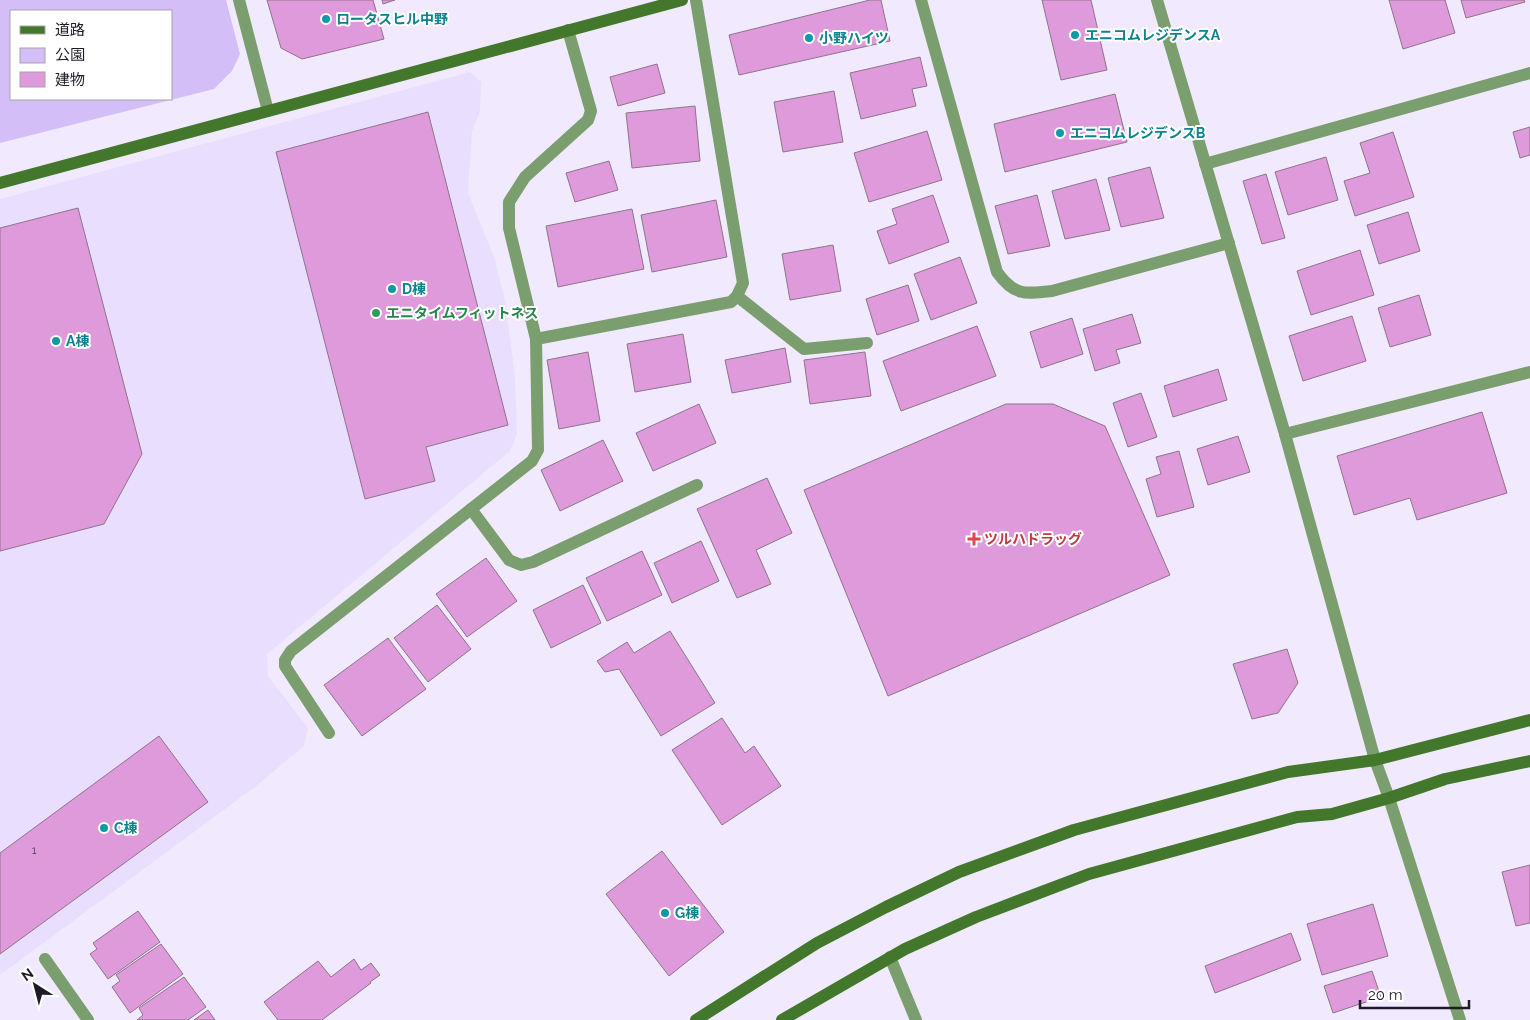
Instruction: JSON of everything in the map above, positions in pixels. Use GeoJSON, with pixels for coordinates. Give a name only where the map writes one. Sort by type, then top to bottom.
{"type":"FeatureCollection","features":[{"type":"Feature","properties":{"kind":"street"},"geometry":{"type":"LineString","coordinates":[[239,0],[268,111]]}},
{"type":"Feature","properties":{"kind":"street"},"geometry":{"type":"LineString","coordinates":[[0,183],[682,0]]}},
{"type":"Feature","properties":{"kind":"street"},"geometry":{"type":"LineString","coordinates":[[536,339],[731,302],[737,296],[743,283],[696,0]]}},
{"type":"Feature","properties":{"kind":"street"},"geometry":{"type":"LineString","coordinates":[[921,0],[997,272],[1010,287],[1016,291],[1028,294],[1052,291],[1229,243]]}},
{"type":"Feature","properties":{"kind":"street"},"geometry":{"type":"LineString","coordinates":[[1157,0],[1285,434],[1376,760],[1390,798],[1460,1020]]}},
{"type":"Feature","properties":{"kind":"street"},"geometry":{"type":"LineString","coordinates":[[329,733],[285,666],[285,660],[291,650],[532,461],[538,450],[536,339],[509,228],[509,202],[525,177],[588,120],[591,111],[568,30]]}},
{"type":"Feature","properties":{"kind":"street"},"geometry":{"type":"LineString","coordinates":[[1205,164],[1530,73]]}},
{"type":"Feature","properties":{"kind":"street"},"geometry":{"type":"LineString","coordinates":[[737,296],[804,349],[867,343]]}},
{"type":"Feature","properties":{"kind":"street"},"geometry":{"type":"LineString","coordinates":[[1285,434],[1530,372]]}},
{"type":"Feature","properties":{"kind":"street"},"geometry":{"type":"LineString","coordinates":[[471,509],[508,560],[521,565],[534,562],[696,485]]}},
{"type":"Feature","properties":{"kind":"street"},"geometry":{"type":"LineString","coordinates":[[696,1020],[817,943],[886,907],[958,872],[1074,830],[1288,772],[1376,760],[1530,720]]}},
{"type":"Feature","properties":{"kind":"street"},"geometry":{"type":"LineString","coordinates":[[782,1020],[905,949],[976,917],[1089,874],[1297,817],[1332,814],[1445,780],[1530,761]]}},
{"type":"Feature","properties":{"kind":"street"},"geometry":{"type":"LineString","coordinates":[[890,958],[916,1020]]}},
{"type":"Feature","properties":{"kind":"street"},"geometry":{"type":"LineString","coordinates":[[45,959],[88,1020]]}},
{"type":"Feature","properties":{"kind":"shaded area"},"geometry":{"type":"Polygon","coordinates":[[[470,72],[481,82],[480,111],[472,131],[468,193],[494,257],[505,301],[515,376],[517,434],[510,451],[267,654],[268,676],[308,728],[304,746],[255,787],[0,975],[0,199],[470,72]]]}},
{"type":"Feature","properties":{"kind":"green space"},"geometry":{"type":"Polygon","coordinates":[[[0,0],[226,0],[240,54],[232,71],[214,89],[172,100],[172,10],[10,10],[10,100],[170,100],[0,143],[0,0]]]}},
{"type":"Feature","properties":{"kind":"building","name":"ロータスヒル中野"},"geometry":{"type":"Polygon","coordinates":[[[267,0],[373,0],[384,39],[302,59],[281,48],[267,0]]]}},
{"type":"Feature","properties":{"kind":"building"},"geometry":{"type":"Polygon","coordinates":[[[382,0],[395,0],[383,4],[382,0]]]}},
{"type":"Feature","properties":{"kind":"building","name":"小野ハイツ"},"geometry":{"type":"Polygon","coordinates":[[[870,0],[881,0],[890,41],[739,75],[729,35],[870,0]]]}},
{"type":"Feature","properties":{"kind":"building","name":"エニコムレジデンスA"},"geometry":{"type":"Polygon","coordinates":[[[1042,0],[1091,0],[1107,70],[1061,80],[1042,0]]]}},
{"type":"Feature","properties":{"kind":"building"},"geometry":{"type":"Polygon","coordinates":[[[1389,0],[1445,0],[1455,33],[1403,49],[1389,0]]]}},
{"type":"Feature","properties":{"kind":"building"},"geometry":{"type":"Polygon","coordinates":[[[1461,0],[1524,0],[1525,2],[1466,18],[1461,0]]]}},
{"type":"Feature","properties":{"kind":"building"},"geometry":{"type":"Polygon","coordinates":[[[920,57],[927,86],[912,89],[916,106],[861,119],[850,73],[920,57]]]}},
{"type":"Feature","properties":{"kind":"building"},"geometry":{"type":"Polygon","coordinates":[[[657,64],[665,93],[618,106],[610,77],[657,64]]]}},
{"type":"Feature","properties":{"kind":"building"},"geometry":{"type":"Polygon","coordinates":[[[834,91],[843,142],[783,152],[774,102],[834,91]]]}},
{"type":"Feature","properties":{"kind":"building","name":"エニコムレジデンスB"},"geometry":{"type":"Polygon","coordinates":[[[1115,94],[1127,142],[1005,172],[994,124],[1115,94]]]}},
{"type":"Feature","properties":{"kind":"building"},"geometry":{"type":"Polygon","coordinates":[[[695,106],[700,161],[632,168],[626,113],[695,106]]]}},
{"type":"Feature","properties":{"kind":"building","name":"D棟"},"geometry":{"type":"Polygon","coordinates":[[[428,112],[508,425],[426,447],[435,481],[365,499],[276,152],[428,112]]]}},
{"type":"Feature","properties":{"kind":"building"},"geometry":{"type":"Polygon","coordinates":[[[1530,127],[1530,155],[1520,158],[1513,132],[1530,127]]]}},
{"type":"Feature","properties":{"kind":"building"},"geometry":{"type":"Polygon","coordinates":[[[927,131],[942,180],[869,202],[854,153],[927,131]]]}},
{"type":"Feature","properties":{"kind":"building"},"geometry":{"type":"Polygon","coordinates":[[[1393,132],[1414,197],[1355,216],[1344,181],[1370,173],[1360,143],[1393,132]]]}},
{"type":"Feature","properties":{"kind":"building"},"geometry":{"type":"Polygon","coordinates":[[[1326,157],[1338,200],[1288,215],[1275,172],[1326,157]]]}},
{"type":"Feature","properties":{"kind":"building"},"geometry":{"type":"Polygon","coordinates":[[[609,161],[618,190],[575,202],[566,173],[609,161]]]}},
{"type":"Feature","properties":{"kind":"building"},"geometry":{"type":"Polygon","coordinates":[[[1150,167],[1164,218],[1121,227],[1108,178],[1150,167]]]}},
{"type":"Feature","properties":{"kind":"building"},"geometry":{"type":"Polygon","coordinates":[[[1266,174],[1285,238],[1262,244],[1243,181],[1266,174]]]}},
{"type":"Feature","properties":{"kind":"building"},"geometry":{"type":"Polygon","coordinates":[[[1096,179],[1110,230],[1065,239],[1052,191],[1096,179]]]}},
{"type":"Feature","properties":{"kind":"building"},"geometry":{"type":"Polygon","coordinates":[[[933,195],[949,242],[889,264],[877,231],[897,224],[892,209],[933,195]]]}},
{"type":"Feature","properties":{"kind":"building"},"geometry":{"type":"Polygon","coordinates":[[[1037,195],[1050,246],[1008,254],[995,206],[1037,195]]]}},
{"type":"Feature","properties":{"kind":"building"},"geometry":{"type":"Polygon","coordinates":[[[716,200],[727,257],[652,272],[641,215],[716,200]]]}},
{"type":"Feature","properties":{"kind":"building","name":"A棟"},"geometry":{"type":"Polygon","coordinates":[[[78,208],[142,454],[104,524],[0,551],[0,228],[78,208]]]}},
{"type":"Feature","properties":{"kind":"building"},"geometry":{"type":"Polygon","coordinates":[[[632,209],[644,269],[558,287],[546,226],[632,209]]]}},
{"type":"Feature","properties":{"kind":"building"},"geometry":{"type":"Polygon","coordinates":[[[1408,212],[1420,251],[1379,264],[1367,225],[1408,212]]]}},
{"type":"Feature","properties":{"kind":"building"},"geometry":{"type":"Polygon","coordinates":[[[833,245],[841,291],[790,300],[782,254],[833,245]]]}},
{"type":"Feature","properties":{"kind":"building"},"geometry":{"type":"Polygon","coordinates":[[[1360,250],[1374,295],[1311,315],[1297,271],[1360,250]]]}},
{"type":"Feature","properties":{"kind":"building"},"geometry":{"type":"Polygon","coordinates":[[[960,257],[977,303],[931,320],[914,274],[960,257]]]}},
{"type":"Feature","properties":{"kind":"building"},"geometry":{"type":"Polygon","coordinates":[[[908,285],[919,321],[877,335],[866,299],[908,285]]]}},
{"type":"Feature","properties":{"kind":"building"},"geometry":{"type":"Polygon","coordinates":[[[1419,295],[1431,335],[1390,347],[1378,308],[1419,295]]]}},
{"type":"Feature","properties":{"kind":"building"},"geometry":{"type":"Polygon","coordinates":[[[1132,314],[1141,343],[1116,350],[1120,363],[1095,371],[1083,329],[1132,314]]]}},
{"type":"Feature","properties":{"kind":"building"},"geometry":{"type":"Polygon","coordinates":[[[1352,316],[1366,361],[1303,381],[1289,336],[1352,316]]]}},
{"type":"Feature","properties":{"kind":"building"},"geometry":{"type":"Polygon","coordinates":[[[1072,318],[1083,354],[1041,368],[1030,332],[1072,318]]]}},
{"type":"Feature","properties":{"kind":"building"},"geometry":{"type":"Polygon","coordinates":[[[977,326],[996,376],[901,411],[883,361],[977,326]]]}},
{"type":"Feature","properties":{"kind":"building"},"geometry":{"type":"Polygon","coordinates":[[[683,334],[691,382],[635,392],[627,344],[683,334]]]}},
{"type":"Feature","properties":{"kind":"building"},"geometry":{"type":"Polygon","coordinates":[[[785,348],[791,382],[732,393],[725,360],[785,348]]]}},
{"type":"Feature","properties":{"kind":"building"},"geometry":{"type":"Polygon","coordinates":[[[588,352],[600,421],[559,429],[547,360],[588,352]]]}},
{"type":"Feature","properties":{"kind":"building"},"geometry":{"type":"Polygon","coordinates":[[[865,352],[871,396],[810,404],[804,360],[865,352]]]}},
{"type":"Feature","properties":{"kind":"building"},"geometry":{"type":"Polygon","coordinates":[[[1218,369],[1227,400],[1173,417],[1164,386],[1218,369]]]}},
{"type":"Feature","properties":{"kind":"building"},"geometry":{"type":"Polygon","coordinates":[[[1141,393],[1157,437],[1128,447],[1113,403],[1141,393]]]}},
{"type":"Feature","properties":{"kind":"building"},"geometry":{"type":"Polygon","coordinates":[[[699,404],[716,443],[653,471],[636,433],[699,404]]]}},
{"type":"Feature","properties":{"kind":"building"},"geometry":{"type":"Polygon","coordinates":[[[1006,404],[1053,404],[1105,426],[1170,575],[888,696],[804,490],[1006,404]]]}},
{"type":"Feature","properties":{"kind":"building"},"geometry":{"type":"Polygon","coordinates":[[[1482,412],[1507,493],[1417,520],[1410,498],[1354,515],[1337,456],[1482,412]]]}},
{"type":"Feature","properties":{"kind":"building"},"geometry":{"type":"Polygon","coordinates":[[[1238,436],[1250,472],[1208,485],[1197,449],[1238,436]]]}},
{"type":"Feature","properties":{"kind":"building"},"geometry":{"type":"Polygon","coordinates":[[[603,440],[623,481],[560,511],[541,470],[603,440]]]}},
{"type":"Feature","properties":{"kind":"building"},"geometry":{"type":"Polygon","coordinates":[[[1179,451],[1194,507],[1157,517],[1146,479],[1161,474],[1156,457],[1179,451]]]}},
{"type":"Feature","properties":{"kind":"building"},"geometry":{"type":"Polygon","coordinates":[[[767,478],[792,533],[756,550],[771,584],[737,598],[697,509],[767,478]]]}},
{"type":"Feature","properties":{"kind":"building"},"geometry":{"type":"Polygon","coordinates":[[[701,541],[719,581],[672,603],[654,563],[701,541]]]}},
{"type":"Feature","properties":{"kind":"building"},"geometry":{"type":"Polygon","coordinates":[[[642,551],[662,595],[607,621],[586,578],[642,551]]]}},
{"type":"Feature","properties":{"kind":"building"},"geometry":{"type":"Polygon","coordinates":[[[486,558],[517,601],[467,637],[436,594],[486,558]]]}},
{"type":"Feature","properties":{"kind":"building"},"geometry":{"type":"Polygon","coordinates":[[[583,585],[601,623],[551,648],[533,610],[583,585]]]}},
{"type":"Feature","properties":{"kind":"building"},"geometry":{"type":"Polygon","coordinates":[[[437,605],[471,649],[428,682],[394,638],[437,605]]]}},
{"type":"Feature","properties":{"kind":"building"},"geometry":{"type":"Polygon","coordinates":[[[670,631],[715,703],[661,736],[619,669],[605,672],[597,661],[627,642],[634,653],[670,631]]]}},
{"type":"Feature","properties":{"kind":"building"},"geometry":{"type":"Polygon","coordinates":[[[388,638],[426,689],[362,736],[324,685],[388,638]]]}},
{"type":"Feature","properties":{"kind":"building"},"geometry":{"type":"Polygon","coordinates":[[[1287,649],[1298,683],[1278,713],[1252,719],[1233,664],[1287,649]]]}},
{"type":"Feature","properties":{"kind":"building"},"geometry":{"type":"Polygon","coordinates":[[[722,718],[745,753],[754,746],[781,786],[722,825],[672,750],[722,718]]]}},
{"type":"Feature","properties":{"kind":"building","name":"C棟"},"geometry":{"type":"Polygon","coordinates":[[[159,736],[208,802],[0,954],[0,853],[159,736]]]}},
{"type":"Feature","properties":{"kind":"building","name":"G棟"},"geometry":{"type":"Polygon","coordinates":[[[662,851],[724,932],[669,976],[606,894],[662,851]]]}},
{"type":"Feature","properties":{"kind":"building"},"geometry":{"type":"Polygon","coordinates":[[[1530,865],[1530,923],[1516,926],[1502,872],[1530,865]]]}},
{"type":"Feature","properties":{"kind":"building"},"geometry":{"type":"Polygon","coordinates":[[[1373,904],[1388,956],[1322,975],[1307,924],[1373,904]]]}},
{"type":"Feature","properties":{"kind":"building"},"geometry":{"type":"Polygon","coordinates":[[[138,911],[160,942],[108,979],[90,954],[97,949],[93,943],[138,911]]]}},
{"type":"Feature","properties":{"kind":"building"},"geometry":{"type":"Polygon","coordinates":[[[1291,933],[1301,960],[1215,993],[1205,966],[1291,933]]]}},
{"type":"Feature","properties":{"kind":"building"},"geometry":{"type":"Polygon","coordinates":[[[161,944],[183,974],[130,1013],[112,987],[120,981],[116,975],[161,944]]]}},
{"type":"Feature","properties":{"kind":"building"},"geometry":{"type":"Polygon","coordinates":[[[354,959],[361,970],[371,963],[380,975],[322,1020],[278,1020],[264,1002],[318,961],[331,977],[354,959]]]}},
{"type":"Feature","properties":{"kind":"building"},"geometry":{"type":"Polygon","coordinates":[[[1372,971],[1381,997],[1333,1013],[1324,986],[1372,971]]]}},
{"type":"Feature","properties":{"kind":"building"},"geometry":{"type":"Polygon","coordinates":[[[184,977],[206,1007],[188,1020],[137,1020],[143,1015],[139,1008],[184,977]]]}},
{"type":"Feature","properties":{"kind":"building"},"geometry":{"type":"Polygon","coordinates":[[[208,1010],[215,1020],[194,1020],[208,1010]]]}},
{"type":"Feature","properties":{"kind":"place","name":"ロータスヒル中野"},"geometry":{"type":"Point","coordinates":[326,19]}},
{"type":"Feature","properties":{"kind":"place","name":"エニコムレジデンスA"},"geometry":{"type":"Point","coordinates":[1075,35]}},
{"type":"Feature","properties":{"kind":"place","name":"小野ハイツ"},"geometry":{"type":"Point","coordinates":[809,38]}},
{"type":"Feature","properties":{"kind":"place","name":"エニコムレジデンスB"},"geometry":{"type":"Point","coordinates":[1060,133]}},
{"type":"Feature","properties":{"kind":"place","name":"D棟"},"geometry":{"type":"Point","coordinates":[392,289]}},
{"type":"Feature","properties":{"kind":"place","name":"エニタイムフィットネス"},"geometry":{"type":"Point","coordinates":[376,313]}},
{"type":"Feature","properties":{"kind":"place","name":"A棟"},"geometry":{"type":"Point","coordinates":[56,341]}},
{"type":"Feature","properties":{"kind":"place","name":"ツルハドラッグ"},"geometry":{"type":"Point","coordinates":[974,539]}},
{"type":"Feature","properties":{"kind":"place","name":"C棟"},"geometry":{"type":"Point","coordinates":[104,828]}},
{"type":"Feature","properties":{"kind":"place","name":"G棟"},"geometry":{"type":"Point","coordinates":[665,913]}}]}
